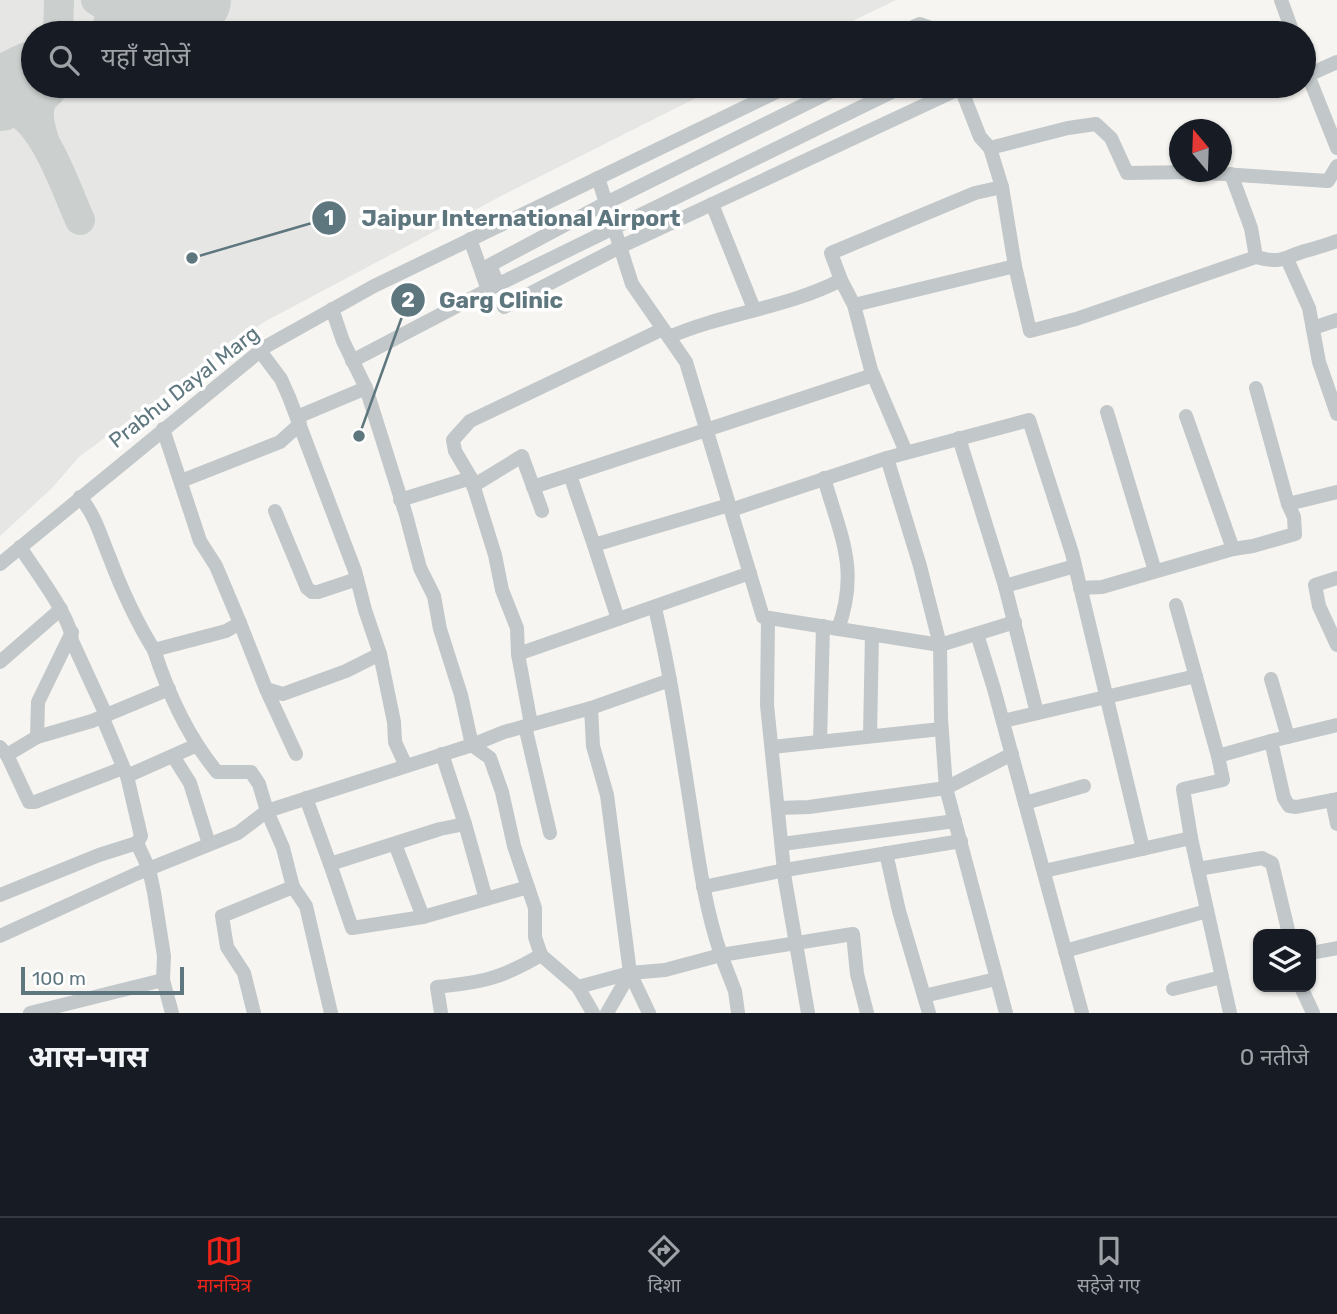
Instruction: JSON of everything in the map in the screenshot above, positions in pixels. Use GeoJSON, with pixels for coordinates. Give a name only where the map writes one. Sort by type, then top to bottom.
{"type":"FeatureCollection","features":[{"type":"Feature","properties":{"kind":"street"},"geometry":{"type":"LineString","coordinates":[[1281,0],[1289,21]]}},
{"type":"Feature","properties":{"kind":"street"},"geometry":{"type":"LineString","coordinates":[[1316,67],[1337,62]]}},
{"type":"Feature","properties":{"kind":"street"},"geometry":{"type":"LineString","coordinates":[[1316,95],[1337,148]]}},
{"type":"Feature","properties":{"kind":"street","name":"Prabhu Dayal Marg"},"geometry":{"type":"LineString","coordinates":[[0,564],[260,351],[374,286],[764,98]]}},
{"type":"Feature","properties":{"kind":"street"},"geometry":{"type":"LineString","coordinates":[[493,288],[490,265],[818,98]]}},
{"type":"Feature","properties":{"kind":"street"},"geometry":{"type":"LineString","coordinates":[[352,361],[493,288],[879,98]]}},
{"type":"Feature","properties":{"kind":"street"},"geometry":{"type":"LineString","coordinates":[[504,307],[620,247],[938,98]]}},
{"type":"Feature","properties":{"kind":"street"},"geometry":{"type":"LineString","coordinates":[[965,98],[980,137],[990,148],[1002,187],[1015,266],[1030,331],[1076,319],[1256,257],[1269,261],[1287,260],[1303,251],[1317,249],[1337,240]]}},
{"type":"Feature","properties":{"kind":"street"},"geometry":{"type":"LineString","coordinates":[[990,148],[1068,128],[1096,124],[1111,138],[1126,173],[1169,172]]}},
{"type":"Feature","properties":{"kind":"street"},"geometry":{"type":"LineString","coordinates":[[1232,174],[1328,181],[1337,166]]}},
{"type":"Feature","properties":{"kind":"street"},"geometry":{"type":"LineString","coordinates":[[1232,177],[1251,228],[1256,257]]}},
{"type":"Feature","properties":{"kind":"street"},"geometry":{"type":"LineString","coordinates":[[597,178],[632,285],[686,362],[763,617],[940,645],[1015,621]]}},
{"type":"Feature","properties":{"kind":"street"},"geometry":{"type":"LineString","coordinates":[[906,452],[873,375],[854,305],[831,253],[975,193],[1002,187]]}},
{"type":"Feature","properties":{"kind":"street"},"geometry":{"type":"LineString","coordinates":[[712,204],[754,309]]}},
{"type":"Feature","properties":{"kind":"street"},"geometry":{"type":"LineString","coordinates":[[470,239],[493,288]]}},
{"type":"Feature","properties":{"kind":"street"},"geometry":{"type":"LineString","coordinates":[[1287,260],[1308,308],[1319,362],[1334,397],[1337,414]]}},
{"type":"Feature","properties":{"kind":"street"},"geometry":{"type":"LineString","coordinates":[[854,305],[1015,266]]}},
{"type":"Feature","properties":{"kind":"street"},"geometry":{"type":"LineString","coordinates":[[550,833],[528,725],[517,628],[502,590],[495,555],[472,482],[452,446],[456,436],[470,421],[666,333],[801,297],[841,280]]}},
{"type":"Feature","properties":{"kind":"street"},"geometry":{"type":"LineString","coordinates":[[332,309],[352,361],[366,388],[420,568],[434,596],[440,629],[461,695],[472,745],[490,758],[502,792],[514,846],[535,908],[535,937],[541,955],[578,987],[593,1013]]}},
{"type":"Feature","properties":{"kind":"street"},"geometry":{"type":"LineString","coordinates":[[1313,328],[1337,320]]}},
{"type":"Feature","properties":{"kind":"street"},"geometry":{"type":"LineString","coordinates":[[260,351],[281,379],[357,579],[380,654],[390,698],[395,742],[406,766]]}},
{"type":"Feature","properties":{"kind":"street"},"geometry":{"type":"LineString","coordinates":[[533,486],[873,375]]}},
{"type":"Feature","properties":{"kind":"street"},"geometry":{"type":"LineString","coordinates":[[181,481],[280,442],[298,421],[366,388]]}},
{"type":"Feature","properties":{"kind":"street"},"geometry":{"type":"LineString","coordinates":[[1080,588],[1101,587],[1295,534],[1294,517],[1256,388]]}},
{"type":"Feature","properties":{"kind":"street"},"geometry":{"type":"LineString","coordinates":[[1107,412],[1155,571]]}},
{"type":"Feature","properties":{"kind":"street"},"geometry":{"type":"LineString","coordinates":[[1186,415],[1233,549]]}},
{"type":"Feature","properties":{"kind":"street"},"geometry":{"type":"LineString","coordinates":[[594,545],[730,508],[906,452],[1029,419],[1075,566],[1143,849]]}},
{"type":"Feature","properties":{"kind":"street"},"geometry":{"type":"LineString","coordinates":[[163,429],[200,541],[216,566],[266,689],[296,754]]}},
{"type":"Feature","properties":{"kind":"street"},"geometry":{"type":"LineString","coordinates":[[959,438],[1015,621],[1037,713]]}},
{"type":"Feature","properties":{"kind":"street"},"geometry":{"type":"LineString","coordinates":[[400,500],[472,482],[522,456],[542,511]]}},
{"type":"Feature","properties":{"kind":"street"},"geometry":{"type":"LineString","coordinates":[[887,458],[920,566],[940,645],[941,729],[946,788],[1006,1013]]}},
{"type":"Feature","properties":{"kind":"street"},"geometry":{"type":"LineString","coordinates":[[570,475],[618,619]]}},
{"type":"Feature","properties":{"kind":"street"},"geometry":{"type":"LineString","coordinates":[[820,742],[831,627],[847,605],[850,577],[838,521],[824,478]]}},
{"type":"Feature","properties":{"kind":"street"},"geometry":{"type":"LineString","coordinates":[[1288,504],[1337,492]]}},
{"type":"Feature","properties":{"kind":"street"},"geometry":{"type":"LineString","coordinates":[[80,497],[97,522],[142,632],[155,650],[169,689],[197,745],[217,772],[251,772],[259,784],[283,848],[293,887],[306,906],[331,1013]]}},
{"type":"Feature","properties":{"kind":"street"},"geometry":{"type":"LineString","coordinates":[[275,511],[306,588],[318,592],[357,579]]}},
{"type":"Feature","properties":{"kind":"street"},"geometry":{"type":"LineString","coordinates":[[0,895],[137,843],[141,836],[125,772],[104,721],[106,715],[72,641],[72,632],[61,609],[20,547]]}},
{"type":"Feature","properties":{"kind":"street"},"geometry":{"type":"LineString","coordinates":[[1005,586],[1075,566]]}},
{"type":"Feature","properties":{"kind":"street"},"geometry":{"type":"LineString","coordinates":[[518,654],[750,573]]}},
{"type":"Feature","properties":{"kind":"street"},"geometry":{"type":"LineString","coordinates":[[1337,578],[1315,585],[1319,606],[1337,645]]}},
{"type":"Feature","properties":{"kind":"street"},"geometry":{"type":"LineString","coordinates":[[1176,605],[1223,780],[1183,789],[1191,838],[1230,1013]]}},
{"type":"Feature","properties":{"kind":"street"},"geometry":{"type":"LineString","coordinates":[[655,608],[677,711],[709,919],[735,991],[738,1013]]}},
{"type":"Feature","properties":{"kind":"street"},"geometry":{"type":"LineString","coordinates":[[0,662],[61,609]]}},
{"type":"Feature","properties":{"kind":"street"},"geometry":{"type":"LineString","coordinates":[[768,618],[767,705],[785,870],[808,1013]]}},
{"type":"Feature","properties":{"kind":"street"},"geometry":{"type":"LineString","coordinates":[[155,650],[226,631],[240,622]]}},
{"type":"Feature","properties":{"kind":"street"},"geometry":{"type":"LineString","coordinates":[[37,737],[38,702],[72,632]]}},
{"type":"Feature","properties":{"kind":"street"},"geometry":{"type":"LineString","coordinates":[[870,736],[872,634]]}},
{"type":"Feature","properties":{"kind":"street"},"geometry":{"type":"LineString","coordinates":[[977,634],[1082,1013]]}},
{"type":"Feature","properties":{"kind":"street"},"geometry":{"type":"LineString","coordinates":[[266,689],[283,694],[346,671],[380,654]]}},
{"type":"Feature","properties":{"kind":"street"},"geometry":{"type":"LineString","coordinates":[[1003,721],[1196,676]]}},
{"type":"Feature","properties":{"kind":"street"},"geometry":{"type":"LineString","coordinates":[[1271,679],[1288,737]]}},
{"type":"Feature","properties":{"kind":"street"},"geometry":{"type":"LineString","coordinates":[[0,936],[149,869],[238,833],[267,811],[528,725],[591,708],[670,680]]}},
{"type":"Feature","properties":{"kind":"street"},"geometry":{"type":"LineString","coordinates":[[169,689],[106,715],[3,751],[29,802],[35,802],[173,756],[197,745]]}},
{"type":"Feature","properties":{"kind":"street"},"geometry":{"type":"LineString","coordinates":[[591,708],[593,746],[607,795],[630,973],[649,1013]]}},
{"type":"Feature","properties":{"kind":"street"},"geometry":{"type":"LineString","coordinates":[[1218,756],[1337,725]]}},
{"type":"Feature","properties":{"kind":"street"},"geometry":{"type":"LineString","coordinates":[[772,747],[941,729]]}},
{"type":"Feature","properties":{"kind":"street"},"geometry":{"type":"LineString","coordinates":[[1271,741],[1284,799],[1289,806],[1334,799],[1337,824]]}},
{"type":"Feature","properties":{"kind":"street"},"geometry":{"type":"LineString","coordinates":[[442,754],[486,899]]}},
{"type":"Feature","properties":{"kind":"street"},"geometry":{"type":"LineString","coordinates":[[779,808],[809,807],[946,788],[1012,754]]}},
{"type":"Feature","properties":{"kind":"street"},"geometry":{"type":"LineString","coordinates":[[173,756],[190,783],[209,844]]}},
{"type":"Feature","properties":{"kind":"street"},"geometry":{"type":"LineString","coordinates":[[1025,803],[1084,786]]}},
{"type":"Feature","properties":{"kind":"street"},"geometry":{"type":"LineString","coordinates":[[306,798],[352,928],[423,917],[528,887]]}},
{"type":"Feature","properties":{"kind":"street"},"geometry":{"type":"LineString","coordinates":[[782,844],[955,821]]}},
{"type":"Feature","properties":{"kind":"street"},"geometry":{"type":"LineString","coordinates":[[330,864],[440,829],[465,824]]}},
{"type":"Feature","properties":{"kind":"street"},"geometry":{"type":"LineString","coordinates":[[1044,871],[1191,838]]}},
{"type":"Feature","properties":{"kind":"street"},"geometry":{"type":"LineString","coordinates":[[703,887],[785,870],[961,841]]}},
{"type":"Feature","properties":{"kind":"street"},"geometry":{"type":"LineString","coordinates":[[137,843],[149,869],[164,956],[163,980],[172,1013]]}},
{"type":"Feature","properties":{"kind":"street"},"geometry":{"type":"LineString","coordinates":[[395,844],[423,917]]}},
{"type":"Feature","properties":{"kind":"street"},"geometry":{"type":"LineString","coordinates":[[886,853],[899,911],[929,1013]]}},
{"type":"Feature","properties":{"kind":"street"},"geometry":{"type":"LineString","coordinates":[[1198,869],[1268,859],[1272,863],[1288,929]]}},
{"type":"Feature","properties":{"kind":"street"},"geometry":{"type":"LineString","coordinates":[[254,1013],[244,972],[227,947],[222,916],[293,887]]}},
{"type":"Feature","properties":{"kind":"street"},"geometry":{"type":"LineString","coordinates":[[1065,951],[1207,911]]}},
{"type":"Feature","properties":{"kind":"street"},"geometry":{"type":"LineString","coordinates":[[578,987],[630,973],[664,970],[720,955],[853,934],[857,974],[867,1013]]}},
{"type":"Feature","properties":{"kind":"street"},"geometry":{"type":"LineString","coordinates":[[1316,952],[1337,948]]}},
{"type":"Feature","properties":{"kind":"street"},"geometry":{"type":"LineString","coordinates":[[441,1013],[437,987],[485,982],[514,971],[541,955]]}},
{"type":"Feature","properties":{"kind":"street"},"geometry":{"type":"LineString","coordinates":[[607,1013],[630,973]]}},
{"type":"Feature","properties":{"kind":"street"},"geometry":{"type":"LineString","coordinates":[[1173,989],[1222,976]]}},
{"type":"Feature","properties":{"kind":"street"},"geometry":{"type":"LineString","coordinates":[[924,996],[996,979]]}},
{"type":"Feature","properties":{"kind":"street"},"geometry":{"type":"LineString","coordinates":[[30,1013],[163,980]]}},
{"type":"Feature","properties":{"kind":"street"},"geometry":{"type":"LineString","coordinates":[[1303,992],[1313,1013]]}},
{"type":"Feature","properties":{"kind":"shaded area"},"geometry":{"type":"Polygon","coordinates":[[[0,0],[896,0],[853,21],[21,21],[21,98],[696,98],[505,194],[264,322],[80,456],[51,489],[0,536],[0,0]]]}},
{"type":"Feature","properties":{"kind":"taxiway"},"geometry":{"type":"LineString","coordinates":[[58,21],[59,0]]}},
{"type":"Feature","properties":{"kind":"taxiway"},"geometry":{"type":"LineString","coordinates":[[96,0],[109,8],[133,15],[156,13],[194,0]]}},
{"type":"Feature","properties":{"kind":"taxiway"},"geometry":{"type":"LineString","coordinates":[[0,93],[21,81]]}},
{"type":"Feature","properties":{"kind":"taxiway"},"geometry":{"type":"LineString","coordinates":[[43,98],[39,112],[44,140]]}},
{"type":"Feature","properties":{"kind":"taxiway"},"geometry":{"type":"LineString","coordinates":[[0,104],[15,110],[40,135],[59,169],[80,220]]}},
{"type":"Feature","properties":{"kind":"runway"},"geometry":{"type":"LineString","coordinates":[[152,21],[194,0]]}},
{"type":"Feature","properties":{"kind":"runway"},"geometry":{"type":"LineString","coordinates":[[0,94],[21,84]]}},
{"type":"Feature","properties":{"kind":"place","name":"Jaipur International Airport"},"geometry":{"type":"Point","coordinates":[192,258]}},
{"type":"Feature","properties":{"kind":"place","name":"Garg Clinic"},"geometry":{"type":"Point","coordinates":[359,436]}}]}
